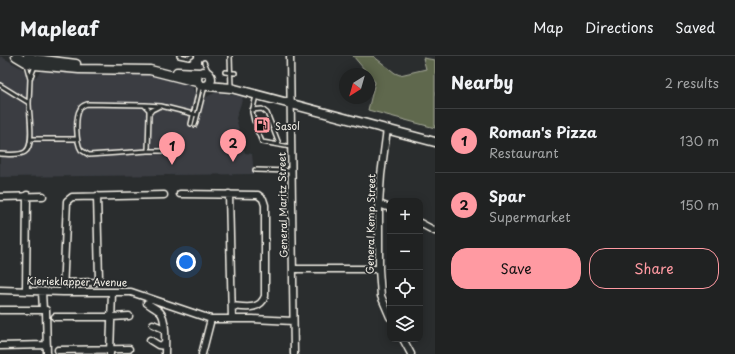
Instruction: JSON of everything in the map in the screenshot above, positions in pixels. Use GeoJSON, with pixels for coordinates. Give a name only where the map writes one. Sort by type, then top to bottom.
{"type":"FeatureCollection","features":[{"type":"Feature","properties":{"kind":"street"},"geometry":{"type":"LineString","coordinates":[[16,56],[89,66],[151,66],[187,73],[201,72],[197,78],[205,82]]}},
{"type":"Feature","properties":{"kind":"street","name":"General Maritz Street"},"geometry":{"type":"LineString","coordinates":[[290,56],[294,354]]}},
{"type":"Feature","properties":{"kind":"street"},"geometry":{"type":"LineString","coordinates":[[26,58],[35,66],[79,69],[150,70],[230,88],[435,142]]}},
{"type":"Feature","properties":{"kind":"street","name":"General Kemp Street"},"geometry":{"type":"LineString","coordinates":[[387,130],[379,204],[379,269],[381,296],[387,310]]}},
{"type":"Feature","properties":{"kind":"street"},"geometry":{"type":"LineString","coordinates":[[180,194],[258,195],[263,199],[264,299],[260,305],[254,307],[232,306]]}},
{"type":"Feature","properties":{"kind":"street"},"geometry":{"type":"LineString","coordinates":[[229,194],[232,319]]}},
{"type":"Feature","properties":{"kind":"street"},"geometry":{"type":"LineString","coordinates":[[26,291],[27,195]]}},
{"type":"Feature","properties":{"kind":"street"},"geometry":{"type":"LineString","coordinates":[[0,197],[27,195],[43,196]]}},
{"type":"Feature","properties":{"kind":"street"},"geometry":{"type":"LineString","coordinates":[[63,292],[67,201],[72,197],[164,195]]}},
{"type":"Feature","properties":{"kind":"street"},"geometry":{"type":"LineString","coordinates":[[64,283],[97,282],[99,279],[97,196]]}},
{"type":"Feature","properties":{"kind":"street"},"geometry":{"type":"LineString","coordinates":[[379,204],[387,207]]}},
{"type":"Feature","properties":{"kind":"street"},"geometry":{"type":"LineString","coordinates":[[423,224],[435,231]]}},
{"type":"Feature","properties":{"kind":"street"},"geometry":{"type":"LineString","coordinates":[[293,269],[379,269]]}},
{"type":"Feature","properties":{"kind":"street","name":"Kierieklapper Avenue"},"geometry":{"type":"LineString","coordinates":[[0,290],[42,292],[135,292],[211,319],[293,321]]}},
{"type":"Feature","properties":{"kind":"street"},"geometry":{"type":"LineString","coordinates":[[42,292],[43,310],[46,310],[47,354]]}},
{"type":"Feature","properties":{"kind":"street"},"geometry":{"type":"LineString","coordinates":[[110,351],[112,292]]}},
{"type":"Feature","properties":{"kind":"street"},"geometry":{"type":"LineString","coordinates":[[147,303],[161,313],[164,320],[165,354]]}},
{"type":"Feature","properties":{"kind":"street"},"geometry":{"type":"LineString","coordinates":[[0,310],[43,310]]}},
{"type":"Feature","properties":{"kind":"street"},"geometry":{"type":"LineString","coordinates":[[54,316],[130,316]]}},
{"type":"Feature","properties":{"kind":"street"},"geometry":{"type":"LineString","coordinates":[[202,354],[211,319]]}},
{"type":"Feature","properties":{"kind":"street"},"geometry":{"type":"LineString","coordinates":[[153,324],[164,329]]}},
{"type":"Feature","properties":{"kind":"street"},"geometry":{"type":"LineString","coordinates":[[150,340],[158,345],[165,346]]}},
{"type":"Feature","properties":{"kind":"street"},"geometry":{"type":"LineString","coordinates":[[404,342],[411,354]]}},
{"type":"Feature","properties":{"kind":"street"},"geometry":{"type":"LineString","coordinates":[[0,346],[47,345]]}},
{"type":"Feature","properties":{"kind":"street"},"geometry":{"type":"LineString","coordinates":[[58,350],[110,351],[129,349]]}},
{"type":"Feature","properties":{"kind":"lane"},"geometry":{"type":"LineString","coordinates":[[179,56],[189,58],[192,56]]}},
{"type":"Feature","properties":{"kind":"lane"},"geometry":{"type":"LineString","coordinates":[[230,56],[230,88]]}},
{"type":"Feature","properties":{"kind":"lane"},"geometry":{"type":"LineString","coordinates":[[0,154],[23,153],[29,148],[31,139],[29,103],[30,79],[26,58]]}},
{"type":"Feature","properties":{"kind":"lane"},"geometry":{"type":"LineString","coordinates":[[30,79],[35,66]]}},
{"type":"Feature","properties":{"kind":"lane"},"geometry":{"type":"LineString","coordinates":[[225,72],[235,73]]}},
{"type":"Feature","properties":{"kind":"lane"},"geometry":{"type":"LineString","coordinates":[[205,82],[198,116],[193,124],[194,114],[205,82]]}},
{"type":"Feature","properties":{"kind":"lane"},"geometry":{"type":"LineString","coordinates":[[0,85],[29,103]]}},
{"type":"Feature","properties":{"kind":"lane"},"geometry":{"type":"LineString","coordinates":[[254,122],[252,110],[256,95]]}},
{"type":"Feature","properties":{"kind":"lane"},"geometry":{"type":"LineString","coordinates":[[165,151],[87,155],[81,150],[77,139],[78,114],[80,109],[85,104],[161,106],[198,116]]}},
{"type":"Feature","properties":{"kind":"lane"},"geometry":{"type":"LineString","coordinates":[[144,105],[149,114],[148,151]]}},
{"type":"Feature","properties":{"kind":"lane"},"geometry":{"type":"LineString","coordinates":[[149,114],[154,109],[161,106]]}},
{"type":"Feature","properties":{"kind":"lane"},"geometry":{"type":"LineString","coordinates":[[252,110],[262,109],[267,113],[279,144]]}},
{"type":"Feature","properties":{"kind":"lane"},"geometry":{"type":"LineString","coordinates":[[257,130],[262,142],[291,146]]}},
{"type":"Feature","properties":{"kind":"lane"},"geometry":{"type":"LineString","coordinates":[[31,139],[77,139]]}},
{"type":"Feature","properties":{"kind":"lane"},"geometry":{"type":"LineString","coordinates":[[255,170],[292,171]]}},
{"type":"Feature","properties":{"kind":"shaded area"},"geometry":{"type":"Polygon","coordinates":[[[0,56],[23,69],[29,76],[36,77],[42,69],[151,72],[192,87],[196,95],[205,98],[216,92],[243,97],[236,118],[245,153],[252,154],[254,174],[0,177],[0,56]]]}},
{"type":"Feature","properties":{"kind":"green space"},"geometry":{"type":"Polygon","coordinates":[[[353,56],[373,56],[395,73],[400,75],[426,69],[423,58],[435,60],[435,128],[368,110],[370,104],[375,104],[375,68],[363,68],[353,56]]]}},
{"type":"Feature","properties":{"kind":"place","name":"Sasol"},"geometry":{"type":"Point","coordinates":[262,125]}},
{"type":"Feature","properties":{"kind":"place","name":"Spar"},"geometry":{"type":"Point","coordinates":[233,162]}},
{"type":"Feature","properties":{"kind":"place","name":"Roman's Pizza"},"geometry":{"type":"Point","coordinates":[172,165]}}]}
